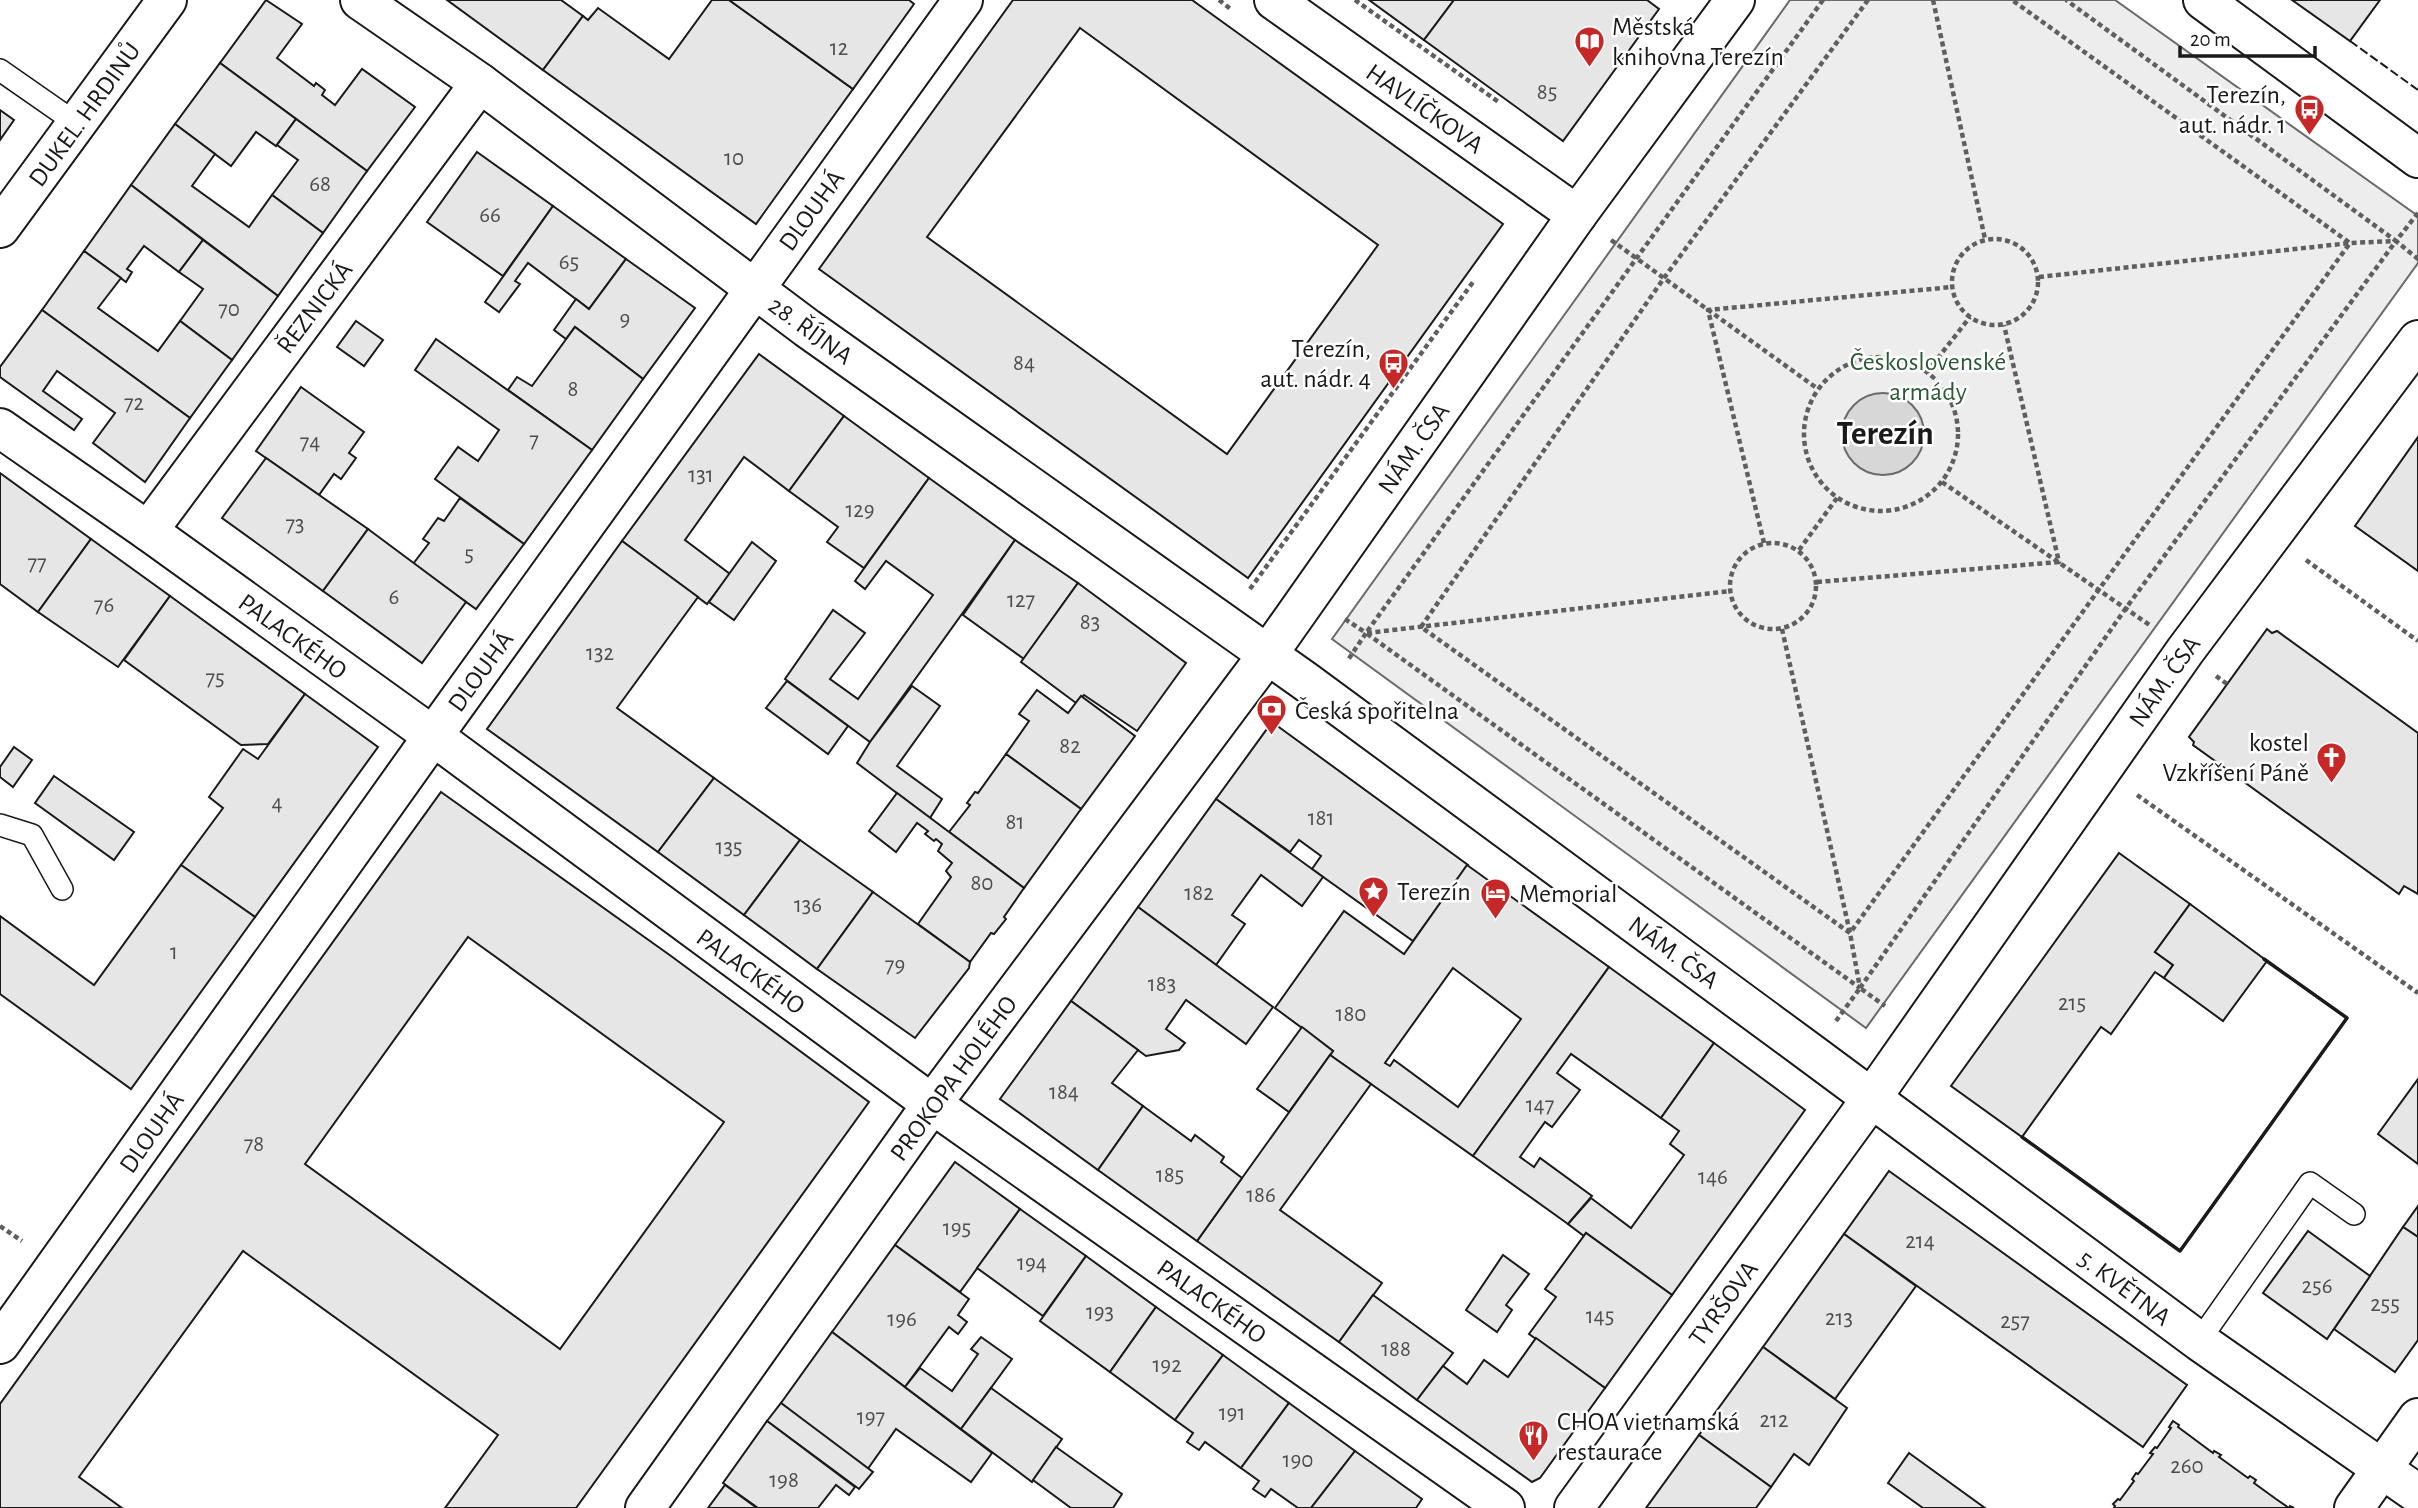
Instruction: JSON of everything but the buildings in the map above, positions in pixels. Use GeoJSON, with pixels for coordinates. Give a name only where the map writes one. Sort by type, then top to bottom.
{"type":"FeatureCollection","features":[{"type":"Feature","properties":{"kind":"street","name":"DUKEL. HRDINŮ"},"geometry":{"type":"LineString","coordinates":[[0,228],[167,0]]}},
{"type":"Feature","properties":{"kind":"street","name":"28. ŘÍJNA"},"geometry":{"type":"LineString","coordinates":[[360,0],[480,83],[754,289],[1268,654]]}},
{"type":"Feature","properties":{"kind":"street","name":"DLOUHÁ"},"geometry":{"type":"LineString","coordinates":[[0,1344],[433,736],[963,0]]}},
{"type":"Feature","properties":{"kind":"street","name":"HAVLÍČKOVA"},"geometry":{"type":"LineString","coordinates":[[1274,0],[1577,215]]}},
{"type":"Feature","properties":{"kind":"street","name":"NÁM. ČSA"},"geometry":{"type":"LineString","coordinates":[[1735,0],[1577,215],[1268,654],[1871,1099],[2185,651],[2418,340]]}},
{"type":"Feature","properties":{"kind":"street"},"geometry":{"type":"LineString","coordinates":[[2203,0],[2418,158]]}},
{"type":"Feature","properties":{"kind":"street","name":"ŘEZNICKÁ"},"geometry":{"type":"LineString","coordinates":[[148,531],[480,83]]}},
{"type":"Feature","properties":{"kind":"street","name":"PALACKÉHO"},"geometry":{"type":"LineString","coordinates":[[0,428],[433,736],[932,1104],[1505,1508]]}},
{"type":"Feature","properties":{"kind":"street","name":"PROKOPA HOLÉHO"},"geometry":{"type":"LineString","coordinates":[[645,1508],[932,1104],[1268,654]]}},
{"type":"Feature","properties":{"kind":"street","name":"5. KVĚTNA"},"geometry":{"type":"LineString","coordinates":[[1871,1099],[2199,1342],[2418,1494]]}},
{"type":"Feature","properties":{"kind":"street","name":"TYRŠOVA"},"geometry":{"type":"LineString","coordinates":[[1574,1508],[1871,1099]]}},
{"type":"Feature","properties":{"kind":"street"},"geometry":{"type":"LineString","coordinates":[[2354,1508],[2418,1418]]}},
{"type":"Feature","properties":{"kind":"lane"},"geometry":{"type":"LineString","coordinates":[[0,70],[76,123]]}},
{"type":"Feature","properties":{"kind":"lane"},"geometry":{"type":"LineString","coordinates":[[0,825],[32,835],[62,889]]}},
{"type":"Feature","properties":{"kind":"lane"},"geometry":{"type":"LineString","coordinates":[[2199,1342],[2310,1183],[2354,1214]]}},
{"type":"Feature","properties":{"kind":"path"},"geometry":{"type":"LineString","coordinates":[[1355,0],[1501,104]]}},
{"type":"Feature","properties":{"kind":"path"},"geometry":{"type":"LineString","coordinates":[[1323,695],[1824,0]]}},
{"type":"Feature","properties":{"kind":"path"},"geometry":{"type":"LineString","coordinates":[[1421,627],[1664,278],[1868,0]]}},
{"type":"Feature","properties":{"kind":"path"},"geometry":{"type":"LineString","coordinates":[[1933,0],[1985,239]]}},
{"type":"Feature","properties":{"kind":"path"},"geometry":{"type":"LineString","coordinates":[[2012,0],[2350,243]]}},
{"type":"Feature","properties":{"kind":"path"},"geometry":{"type":"LineString","coordinates":[[2066,0],[2418,259]]}},
{"type":"Feature","properties":{"kind":"path"},"geometry":{"type":"LineString","coordinates":[[1860,988],[2126,608],[2418,213]]}},
{"type":"Feature","properties":{"kind":"path"},"geometry":{"type":"LineString","coordinates":[[1577,215],[1818,389]]}},
{"type":"Feature","properties":{"kind":"path"},"geometry":{"type":"LineString","coordinates":[[2004,238],[2021,246],[2033,260],[2039,277],[2034,302],[2016,320],[2004,325],[1980,323],[1970,317],[1955,298],[1952,287],[1956,262],[1974,244],[1985,239],[2004,238]]}},
{"type":"Feature","properties":{"kind":"path"},"geometry":{"type":"LineString","coordinates":[[2039,277],[2350,243],[2396,241]]}},
{"type":"Feature","properties":{"kind":"path"},"geometry":{"type":"LineString","coordinates":[[1850,933],[2350,243]]}},
{"type":"Feature","properties":{"kind":"path"},"geometry":{"type":"LineString","coordinates":[[1250,589],[1475,280]]}},
{"type":"Feature","properties":{"kind":"path"},"geometry":{"type":"LineString","coordinates":[[1708,310],[1952,287]]}},
{"type":"Feature","properties":{"kind":"path"},"geometry":{"type":"LineString","coordinates":[[1708,310],[1764,543]]}},
{"type":"Feature","properties":{"kind":"path"},"geometry":{"type":"LineString","coordinates":[[1927,372],[1970,317]]}},
{"type":"Feature","properties":{"kind":"path"},"geometry":{"type":"LineString","coordinates":[[2004,325],[2059,562]]}},
{"type":"Feature","properties":{"kind":"path"},"geometry":{"type":"LineString","coordinates":[[1869,357],[1910,361],[1927,372],[1942,386],[1953,404],[1958,424],[1958,444],[1953,464],[1942,482],[1920,501],[1892,511],[1854,507],[1837,498],[1822,484],[1811,467],[1805,447],[1804,427],[1808,407],[1818,389],[1832,374],[1849,363],[1869,357]]}},
{"type":"Feature","properties":{"kind":"path"},"geometry":{"type":"LineString","coordinates":[[1942,482],[2185,651]]}},
{"type":"Feature","properties":{"kind":"path"},"geometry":{"type":"LineString","coordinates":[[1799,550],[1837,498]]}},
{"type":"Feature","properties":{"kind":"path"},"geometry":{"type":"LineString","coordinates":[[2272,535],[2418,641]]}},
{"type":"Feature","properties":{"kind":"path"},"geometry":{"type":"LineString","coordinates":[[1764,543],[1782,543],[1799,550],[1811,564],[1817,582],[1816,594],[1804,617],[1782,629],[1770,630],[1748,621],[1739,613],[1730,592],[1730,579],[1741,556],[1764,543]]}},
{"type":"Feature","properties":{"kind":"path"},"geometry":{"type":"LineString","coordinates":[[1817,582],[2059,562]]}},
{"type":"Feature","properties":{"kind":"path"},"geometry":{"type":"LineString","coordinates":[[1366,633],[1730,592]]}},
{"type":"Feature","properties":{"kind":"path"},"geometry":{"type":"LineString","coordinates":[[1310,594],[1860,988]]}},
{"type":"Feature","properties":{"kind":"path"},"geometry":{"type":"LineString","coordinates":[[1421,627],[1850,933]]}},
{"type":"Feature","properties":{"kind":"path"},"geometry":{"type":"LineString","coordinates":[[1782,629],[1860,988]]}},
{"type":"Feature","properties":{"kind":"path"},"geometry":{"type":"LineString","coordinates":[[2102,770],[2418,993]]}},
{"type":"Feature","properties":{"kind":"path"},"geometry":{"type":"LineString","coordinates":[[2409,986],[2418,985]]}},
{"type":"Feature","properties":{"kind":"shaded area","name":"Československé armády"},"geometry":{"type":"Polygon","coordinates":[[[1790,0],[2115,0],[2418,216],[2418,263],[1866,1028],[1332,639],[1790,0]]]}},
{"type":"Feature","properties":{"kind":"shaded area"},"geometry":{"type":"Polygon","coordinates":[[[1883,393],[1899,397],[1912,405],[1920,418],[1924,434],[1920,450],[1912,463],[1899,471],[1883,475],[1867,471],[1854,463],[1846,450],[1842,434],[1846,418],[1854,405],[1867,397],[1883,393]]]}},
{"type":"Feature","properties":{"kind":"fence"},"geometry":{"type":"LineString","coordinates":[[2350,41],[2418,90]]}},
{"type":"Feature","properties":{"kind":"wall"},"geometry":{"type":"LineString","coordinates":[[2022,1137],[2180,1251],[2347,1018],[2264,959]]}},
{"type":"Feature","properties":{"kind":"place","name":"Městská knihovna Terezín"},"geometry":{"type":"Point","coordinates":[1589,68]}},
{"type":"Feature","properties":{"kind":"place","name":"Terezín, aut. nádr. 1"},"geometry":{"type":"Point","coordinates":[2309,136]}},
{"type":"Feature","properties":{"kind":"place","name":"Terezín, aut. nádr. 4"},"geometry":{"type":"Point","coordinates":[1394,390]}},
{"type":"Feature","properties":{"kind":"place","name":"Česká spořitelna"},"geometry":{"type":"Point","coordinates":[1272,737]}},
{"type":"Feature","properties":{"kind":"place","name":"kostel Vzkříšení Páně"},"geometry":{"type":"Point","coordinates":[2332,784]}},
{"type":"Feature","properties":{"kind":"place","name":"Terezín"},"geometry":{"type":"Point","coordinates":[1374,918]}},
{"type":"Feature","properties":{"kind":"place","name":"Memorial"},"geometry":{"type":"Point","coordinates":[1496,920]}},
{"type":"Feature","properties":{"kind":"place","name":"CHOA vietnamská restaurace"},"geometry":{"type":"Point","coordinates":[1534,1463]}},
{"type":"Feature","properties":{"kind":"district","name":"Terezín"},"geometry":{"type":"Point","coordinates":[1885,432]}}]}
